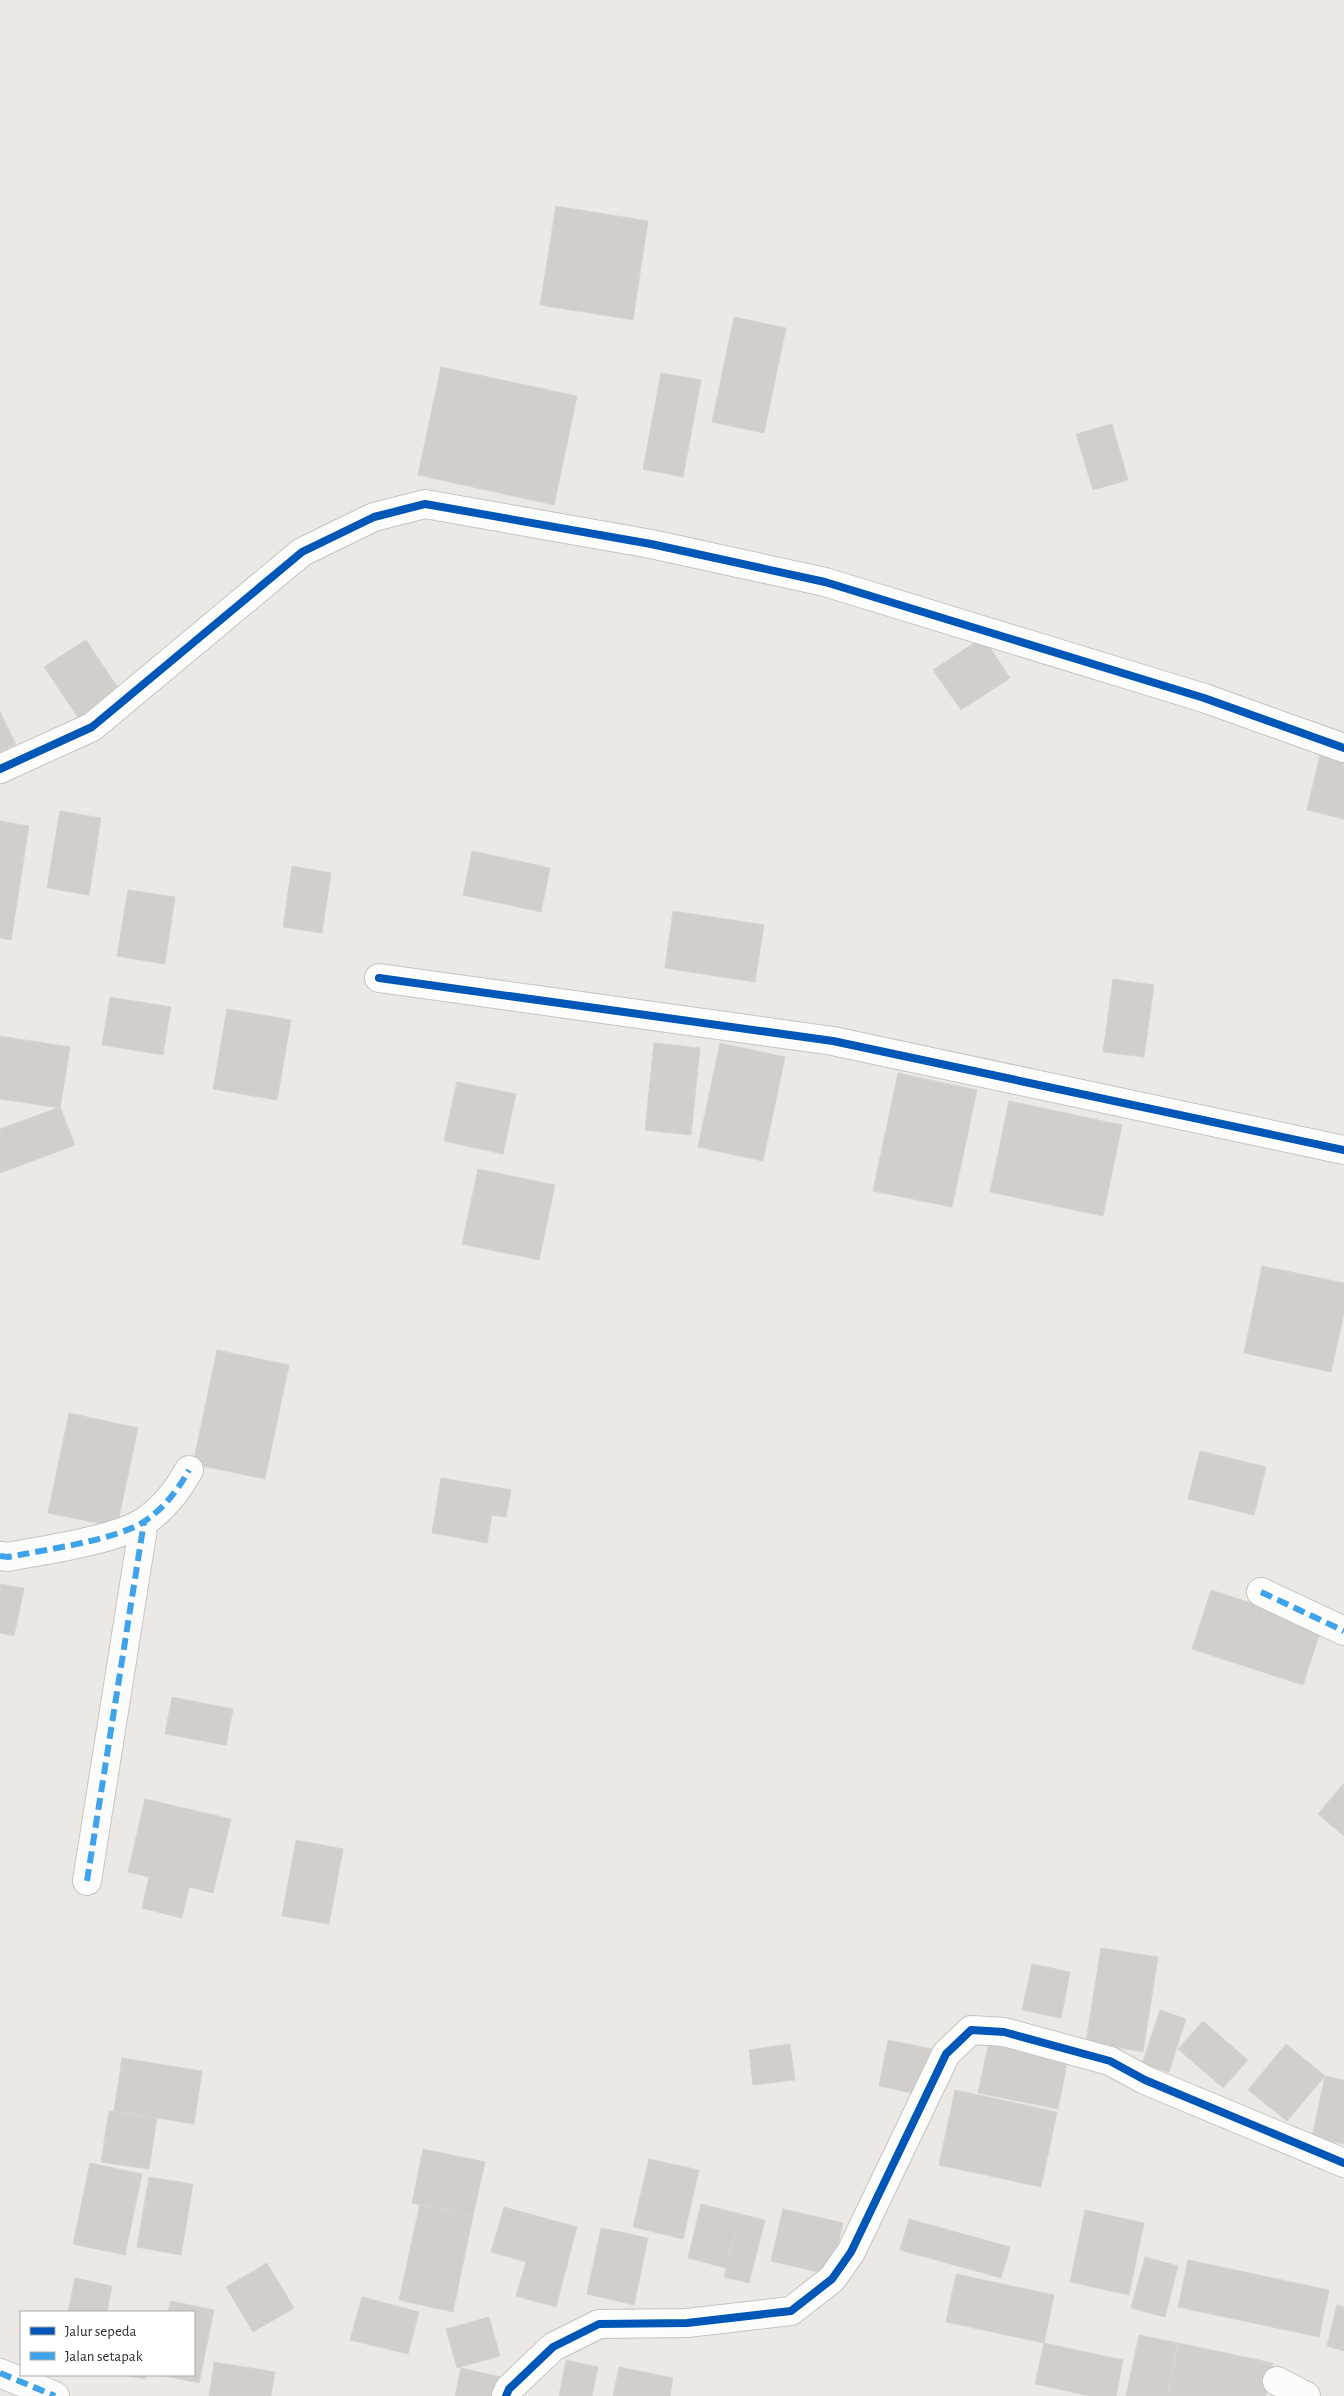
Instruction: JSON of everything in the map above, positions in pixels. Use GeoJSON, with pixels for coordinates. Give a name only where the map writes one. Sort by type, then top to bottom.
{"type":"FeatureCollection","features":[{"type":"Feature","properties":{"kind":"street"},"geometry":{"type":"LineString","coordinates":[[0,769],[92,727],[302,552],[374,517],[424,504],[651,544],[825,582],[1204,698],[1344,748]]}},
{"type":"Feature","properties":{"kind":"street"},"geometry":{"type":"LineString","coordinates":[[378,978],[833,1041],[1344,1150]]}},
{"type":"Feature","properties":{"kind":"street"},"geometry":{"type":"LineString","coordinates":[[0,1556],[8,1557],[115,1534],[144,1522],[177,1492],[188,1470]]}},
{"type":"Feature","properties":{"kind":"street"},"geometry":{"type":"LineString","coordinates":[[87,1881],[144,1522]]}},
{"type":"Feature","properties":{"kind":"street"},"geometry":{"type":"LineString","coordinates":[[1261,1592],[1344,1631]]}},
{"type":"Feature","properties":{"kind":"street"},"geometry":{"type":"LineString","coordinates":[[506,2396],[509,2389],[553,2347],[599,2324],[687,2323],[791,2311],[832,2279],[851,2252],[946,2054],[971,2030],[1004,2032],[1110,2061],[1145,2080],[1344,2163]]}},
{"type":"Feature","properties":{"kind":"street"},"geometry":{"type":"LineString","coordinates":[[0,2372],[55,2396]]}},
{"type":"Feature","properties":{"kind":"street"},"geometry":{"type":"LineString","coordinates":[[1277,2381],[1306,2396]]}},
{"type":"Feature","properties":{"kind":"building"},"geometry":{"type":"Polygon","coordinates":[[[556,206],[648,221],[633,320],[540,305],[556,206]]]}},
{"type":"Feature","properties":{"kind":"building"},"geometry":{"type":"Polygon","coordinates":[[[734,317],[786,328],[764,433],[712,422],[734,317]]]}},
{"type":"Feature","properties":{"kind":"building"},"geometry":{"type":"Polygon","coordinates":[[[441,367],[577,396],[554,505],[418,475],[441,367]]]}},
{"type":"Feature","properties":{"kind":"building"},"geometry":{"type":"Polygon","coordinates":[[[661,373],[701,380],[683,477],[643,469],[661,373]]]}},
{"type":"Feature","properties":{"kind":"building"},"geometry":{"type":"Polygon","coordinates":[[[1112,424],[1128,480],[1093,490],[1076,434],[1112,424]]]}},
{"type":"Feature","properties":{"kind":"building"},"geometry":{"type":"Polygon","coordinates":[[[983,637],[1010,678],[961,710],[933,670],[983,637]]]}},
{"type":"Feature","properties":{"kind":"building"},"geometry":{"type":"Polygon","coordinates":[[[86,640],[120,691],[79,719],[44,667],[86,640]]]}},
{"type":"Feature","properties":{"kind":"building"},"geometry":{"type":"Polygon","coordinates":[[[0,712],[16,744],[0,752],[0,712]]]}},
{"type":"Feature","properties":{"kind":"building"},"geometry":{"type":"Polygon","coordinates":[[[1321,751],[1344,756],[1344,819],[1307,810],[1321,751]]]}},
{"type":"Feature","properties":{"kind":"building"},"geometry":{"type":"Polygon","coordinates":[[[60,811],[101,818],[89,895],[47,888],[60,811]]]}},
{"type":"Feature","properties":{"kind":"building"},"geometry":{"type":"Polygon","coordinates":[[[0,821],[29,826],[11,940],[0,938],[0,821]]]}},
{"type":"Feature","properties":{"kind":"building"},"geometry":{"type":"Polygon","coordinates":[[[472,851],[550,868],[541,912],[463,895],[472,851]]]}},
{"type":"Feature","properties":{"kind":"building"},"geometry":{"type":"Polygon","coordinates":[[[292,866],[331,873],[322,933],[283,927],[292,866]]]}},
{"type":"Feature","properties":{"kind":"building"},"geometry":{"type":"Polygon","coordinates":[[[128,890],[175,897],[165,964],[117,956],[128,890]]]}},
{"type":"Feature","properties":{"kind":"building"},"geometry":{"type":"Polygon","coordinates":[[[673,911],[764,925],[755,982],[665,968],[673,911]]]}},
{"type":"Feature","properties":{"kind":"building"},"geometry":{"type":"Polygon","coordinates":[[[1113,979],[1154,985],[1144,1057],[1103,1052],[1113,979]]]}},
{"type":"Feature","properties":{"kind":"building"},"geometry":{"type":"Polygon","coordinates":[[[110,997],[171,1007],[163,1055],[102,1045],[110,997]]]}},
{"type":"Feature","properties":{"kind":"building"},"geometry":{"type":"Polygon","coordinates":[[[227,1009],[291,1020],[277,1100],[213,1089],[227,1009]]]}},
{"type":"Feature","properties":{"kind":"building"},"geometry":{"type":"Polygon","coordinates":[[[0,1036],[70,1047],[60,1108],[0,1099],[0,1036]]]}},
{"type":"Feature","properties":{"kind":"building"},"geometry":{"type":"Polygon","coordinates":[[[654,1043],[700,1048],[691,1135],[645,1130],[654,1043]]]}},
{"type":"Feature","properties":{"kind":"building"},"geometry":{"type":"Polygon","coordinates":[[[720,1043],[785,1057],[763,1161],[698,1147],[720,1043]]]}},
{"type":"Feature","properties":{"kind":"building"},"geometry":{"type":"Polygon","coordinates":[[[898,1073],[977,1090],[952,1207],[873,1191],[898,1073]]]}},
{"type":"Feature","properties":{"kind":"building"},"geometry":{"type":"Polygon","coordinates":[[[457,1082],[516,1094],[503,1154],[444,1141],[457,1082]]]}},
{"type":"Feature","properties":{"kind":"building"},"geometry":{"type":"Polygon","coordinates":[[[1009,1101],[1122,1125],[1103,1216],[990,1192],[1009,1101]]]}},
{"type":"Feature","properties":{"kind":"building"},"geometry":{"type":"Polygon","coordinates":[[[60,1107],[75,1145],[0,1173],[0,1129],[60,1107]]]}},
{"type":"Feature","properties":{"kind":"building"},"geometry":{"type":"Polygon","coordinates":[[[478,1169],[555,1185],[539,1260],[462,1244],[478,1169]]]}},
{"type":"Feature","properties":{"kind":"building"},"geometry":{"type":"Polygon","coordinates":[[[1262,1266],[1344,1283],[1344,1313],[1331,1372],[1244,1353],[1262,1266]]]}},
{"type":"Feature","properties":{"kind":"building"},"geometry":{"type":"Polygon","coordinates":[[[217,1350],[289,1365],[265,1479],[193,1464],[217,1350]]]}},
{"type":"Feature","properties":{"kind":"building"},"geometry":{"type":"Polygon","coordinates":[[[69,1413],[138,1428],[117,1527],[48,1513],[69,1413]]]}},
{"type":"Feature","properties":{"kind":"building"},"geometry":{"type":"Polygon","coordinates":[[[1200,1451],[1266,1467],[1254,1515],[1188,1499],[1200,1451]]]}},
{"type":"Feature","properties":{"kind":"building"},"geometry":{"type":"Polygon","coordinates":[[[441,1478],[511,1490],[506,1517],[492,1515],[487,1543],[432,1533],[441,1478]]]}},
{"type":"Feature","properties":{"kind":"building"},"geometry":{"type":"Polygon","coordinates":[[[0,1584],[24,1588],[14,1636],[0,1633],[0,1584]]]}},
{"type":"Feature","properties":{"kind":"building"},"geometry":{"type":"Polygon","coordinates":[[[1211,1590],[1322,1626],[1303,1685],[1192,1649],[1211,1590]]]}},
{"type":"Feature","properties":{"kind":"building"},"geometry":{"type":"Polygon","coordinates":[[[172,1697],[233,1709],[226,1745],[165,1734],[172,1697]]]}},
{"type":"Feature","properties":{"kind":"building"},"geometry":{"type":"Polygon","coordinates":[[[1344,1783],[1344,1836],[1318,1814],[1344,1783]]]}},
{"type":"Feature","properties":{"kind":"building"},"geometry":{"type":"Polygon","coordinates":[[[145,1799],[231,1819],[213,1893],[189,1887],[182,1918],[142,1908],[149,1877],[128,1872],[145,1799]]]}},
{"type":"Feature","properties":{"kind":"building"},"geometry":{"type":"Polygon","coordinates":[[[296,1840],[343,1849],[329,1924],[282,1916],[296,1840]]]}},
{"type":"Feature","properties":{"kind":"building"},"geometry":{"type":"Polygon","coordinates":[[[1101,1948],[1158,1957],[1143,2052],[1086,2042],[1101,1948]]]}},
{"type":"Feature","properties":{"kind":"building"},"geometry":{"type":"Polygon","coordinates":[[[1032,1964],[1070,1972],[1061,2018],[1022,2010],[1032,1964]]]}},
{"type":"Feature","properties":{"kind":"building"},"geometry":{"type":"Polygon","coordinates":[[[1160,2010],[1186,2019],[1169,2072],[1142,2064],[1160,2010]]]}},
{"type":"Feature","properties":{"kind":"building"},"geometry":{"type":"Polygon","coordinates":[[[1203,2021],[1248,2060],[1223,2088],[1178,2049],[1203,2021]]]}},
{"type":"Feature","properties":{"kind":"building"},"geometry":{"type":"Polygon","coordinates":[[[888,2040],[932,2049],[922,2095],[879,2086],[888,2040]]]}},
{"type":"Feature","properties":{"kind":"building"},"geometry":{"type":"Polygon","coordinates":[[[989,2042],[1068,2058],[1058,2109],[978,2093],[989,2042]]]}},
{"type":"Feature","properties":{"kind":"building"},"geometry":{"type":"Polygon","coordinates":[[[790,2044],[795,2080],[753,2085],[749,2050],[790,2044]]]}},
{"type":"Feature","properties":{"kind":"building"},"geometry":{"type":"Polygon","coordinates":[[[1286,2044],[1325,2076],[1287,2121],[1248,2090],[1286,2044]]]}},
{"type":"Feature","properties":{"kind":"building"},"geometry":{"type":"Polygon","coordinates":[[[122,2058],[202,2071],[194,2124],[114,2111],[122,2058]]]}},
{"type":"Feature","properties":{"kind":"building"},"geometry":{"type":"Polygon","coordinates":[[[1325,2076],[1344,2080],[1344,2144],[1312,2137],[1325,2076]]]}},
{"type":"Feature","properties":{"kind":"building"},"geometry":{"type":"Polygon","coordinates":[[[955,2090],[1057,2112],[1041,2187],[939,2165],[955,2090]]]}},
{"type":"Feature","properties":{"kind":"building"},"geometry":{"type":"Polygon","coordinates":[[[109,2111],[157,2118],[149,2169],[101,2162],[109,2111]]]}},
{"type":"Feature","properties":{"kind":"building"},"geometry":{"type":"Polygon","coordinates":[[[423,2149],[485,2162],[473,2216],[412,2203],[423,2149]]]}},
{"type":"Feature","properties":{"kind":"building"},"geometry":{"type":"Polygon","coordinates":[[[649,2159],[699,2170],[683,2239],[633,2227],[649,2159]]]}},
{"type":"Feature","properties":{"kind":"building"},"geometry":{"type":"Polygon","coordinates":[[[90,2163],[142,2174],[125,2255],[73,2244],[90,2163]]]}},
{"type":"Feature","properties":{"kind":"building"},"geometry":{"type":"Polygon","coordinates":[[[149,2177],[193,2184],[181,2255],[137,2247],[149,2177]]]}},
{"type":"Feature","properties":{"kind":"building"},"geometry":{"type":"Polygon","coordinates":[[[420,2204],[473,2216],[453,2312],[399,2300],[420,2204]]]}},
{"type":"Feature","properties":{"kind":"building"},"geometry":{"type":"Polygon","coordinates":[[[701,2204],[740,2214],[726,2268],[688,2258],[701,2204]]]}},
{"type":"Feature","properties":{"kind":"building"},"geometry":{"type":"Polygon","coordinates":[[[504,2207],[577,2227],[556,2307],[516,2296],[526,2262],[491,2252],[504,2207]]]}},
{"type":"Feature","properties":{"kind":"building"},"geometry":{"type":"Polygon","coordinates":[[[783,2209],[843,2223],[831,2275],[771,2261],[783,2209]]]}},
{"type":"Feature","properties":{"kind":"building"},"geometry":{"type":"Polygon","coordinates":[[[1085,2210],[1144,2223],[1129,2295],[1070,2282],[1085,2210]]]}},
{"type":"Feature","properties":{"kind":"building"},"geometry":{"type":"Polygon","coordinates":[[[740,2214],[765,2220],[749,2283],[724,2277],[740,2214]]]}},
{"type":"Feature","properties":{"kind":"building"},"geometry":{"type":"Polygon","coordinates":[[[909,2219],[1010,2247],[1001,2278],[900,2250],[909,2219]]]}},
{"type":"Feature","properties":{"kind":"building"},"geometry":{"type":"Polygon","coordinates":[[[601,2228],[648,2238],[634,2305],[587,2294],[601,2228]]]}},
{"type":"Feature","properties":{"kind":"building"},"geometry":{"type":"Polygon","coordinates":[[[1145,2257],[1178,2266],[1165,2317],[1131,2308],[1145,2257]]]}},
{"type":"Feature","properties":{"kind":"building"},"geometry":{"type":"Polygon","coordinates":[[[1188,2260],[1329,2290],[1319,2337],[1178,2307],[1188,2260]]]}},
{"type":"Feature","properties":{"kind":"building"},"geometry":{"type":"Polygon","coordinates":[[[267,2263],[294,2308],[253,2332],[226,2287],[267,2263]]]}},
{"type":"Feature","properties":{"kind":"building"},"geometry":{"type":"Polygon","coordinates":[[[956,2274],[1054,2295],[1044,2343],[946,2322],[956,2274]]]}},
{"type":"Feature","properties":{"kind":"building"},"geometry":{"type":"Polygon","coordinates":[[[75,2278],[112,2286],[107,2311],[68,2311],[75,2278]]]}},
{"type":"Feature","properties":{"kind":"building"},"geometry":{"type":"Polygon","coordinates":[[[362,2297],[419,2312],[408,2354],[350,2340],[362,2297]]]}},
{"type":"Feature","properties":{"kind":"building"},"geometry":{"type":"Polygon","coordinates":[[[171,2301],[214,2310],[199,2383],[165,2376],[195,2376],[195,2311],[168,2311],[171,2301]]]}},
{"type":"Feature","properties":{"kind":"building"},"geometry":{"type":"Polygon","coordinates":[[[1337,2305],[1344,2307],[1344,2351],[1327,2346],[1337,2305]]]}},
{"type":"Feature","properties":{"kind":"building"},"geometry":{"type":"Polygon","coordinates":[[[489,2317],[500,2356],[457,2368],[446,2329],[489,2317]]]}},
{"type":"Feature","properties":{"kind":"building"},"geometry":{"type":"Polygon","coordinates":[[[1139,2335],[1178,2343],[1167,2396],[1126,2396],[1139,2335]]]}},
{"type":"Feature","properties":{"kind":"building"},"geometry":{"type":"Polygon","coordinates":[[[1044,2343],[1123,2360],[1116,2396],[1090,2396],[1035,2384],[1044,2343]]]}},
{"type":"Feature","properties":{"kind":"building"},"geometry":{"type":"Polygon","coordinates":[[[1178,2343],[1273,2363],[1266,2396],[1167,2396],[1178,2343]]]}},
{"type":"Feature","properties":{"kind":"building"},"geometry":{"type":"Polygon","coordinates":[[[566,2360],[598,2367],[592,2396],[559,2396],[566,2360]]]}},
{"type":"Feature","properties":{"kind":"building"},"geometry":{"type":"Polygon","coordinates":[[[214,2362],[275,2372],[271,2396],[209,2396],[214,2362]]]}},
{"type":"Feature","properties":{"kind":"building"},"geometry":{"type":"Polygon","coordinates":[[[619,2367],[673,2378],[670,2396],[613,2396],[619,2367]]]}},
{"type":"Feature","properties":{"kind":"building"},"geometry":{"type":"Polygon","coordinates":[[[461,2368],[501,2377],[497,2396],[455,2396],[461,2368]]]}},
{"type":"Feature","properties":{"kind":"building"},"geometry":{"type":"Polygon","coordinates":[[[130,2376],[146,2376],[145,2379],[130,2376]]]}},
{"type":"Feature","properties":{"kind":"marked path"},"geometry":{"type":"LineString","coordinates":[[0,1556],[8,1557],[80,1544],[133,1528],[152,1516],[164,1504],[180,1485],[189,1470]]}},
{"type":"Feature","properties":{"kind":"marked path"},"geometry":{"type":"LineString","coordinates":[[87,1881],[144,1522]]}},
{"type":"Feature","properties":{"kind":"marked path"},"geometry":{"type":"LineString","coordinates":[[1261,1592],[1344,1631]]}},
{"type":"Feature","properties":{"kind":"marked path"},"geometry":{"type":"LineString","coordinates":[[0,2373],[55,2396]]}},
{"type":"Feature","properties":{"kind":"cycle path"},"geometry":{"type":"LineString","coordinates":[[0,769],[92,727],[302,552],[374,517],[425,504],[651,544],[825,582],[1204,698],[1344,748]]}},
{"type":"Feature","properties":{"kind":"cycle path"},"geometry":{"type":"LineString","coordinates":[[379,978],[833,1041],[1344,1150]]}},
{"type":"Feature","properties":{"kind":"cycle path"},"geometry":{"type":"LineString","coordinates":[[506,2396],[509,2389],[553,2347],[599,2324],[687,2323],[791,2311],[832,2279],[851,2252],[946,2054],[971,2030],[1004,2032],[1110,2061],[1145,2080],[1344,2163]]}}]}
